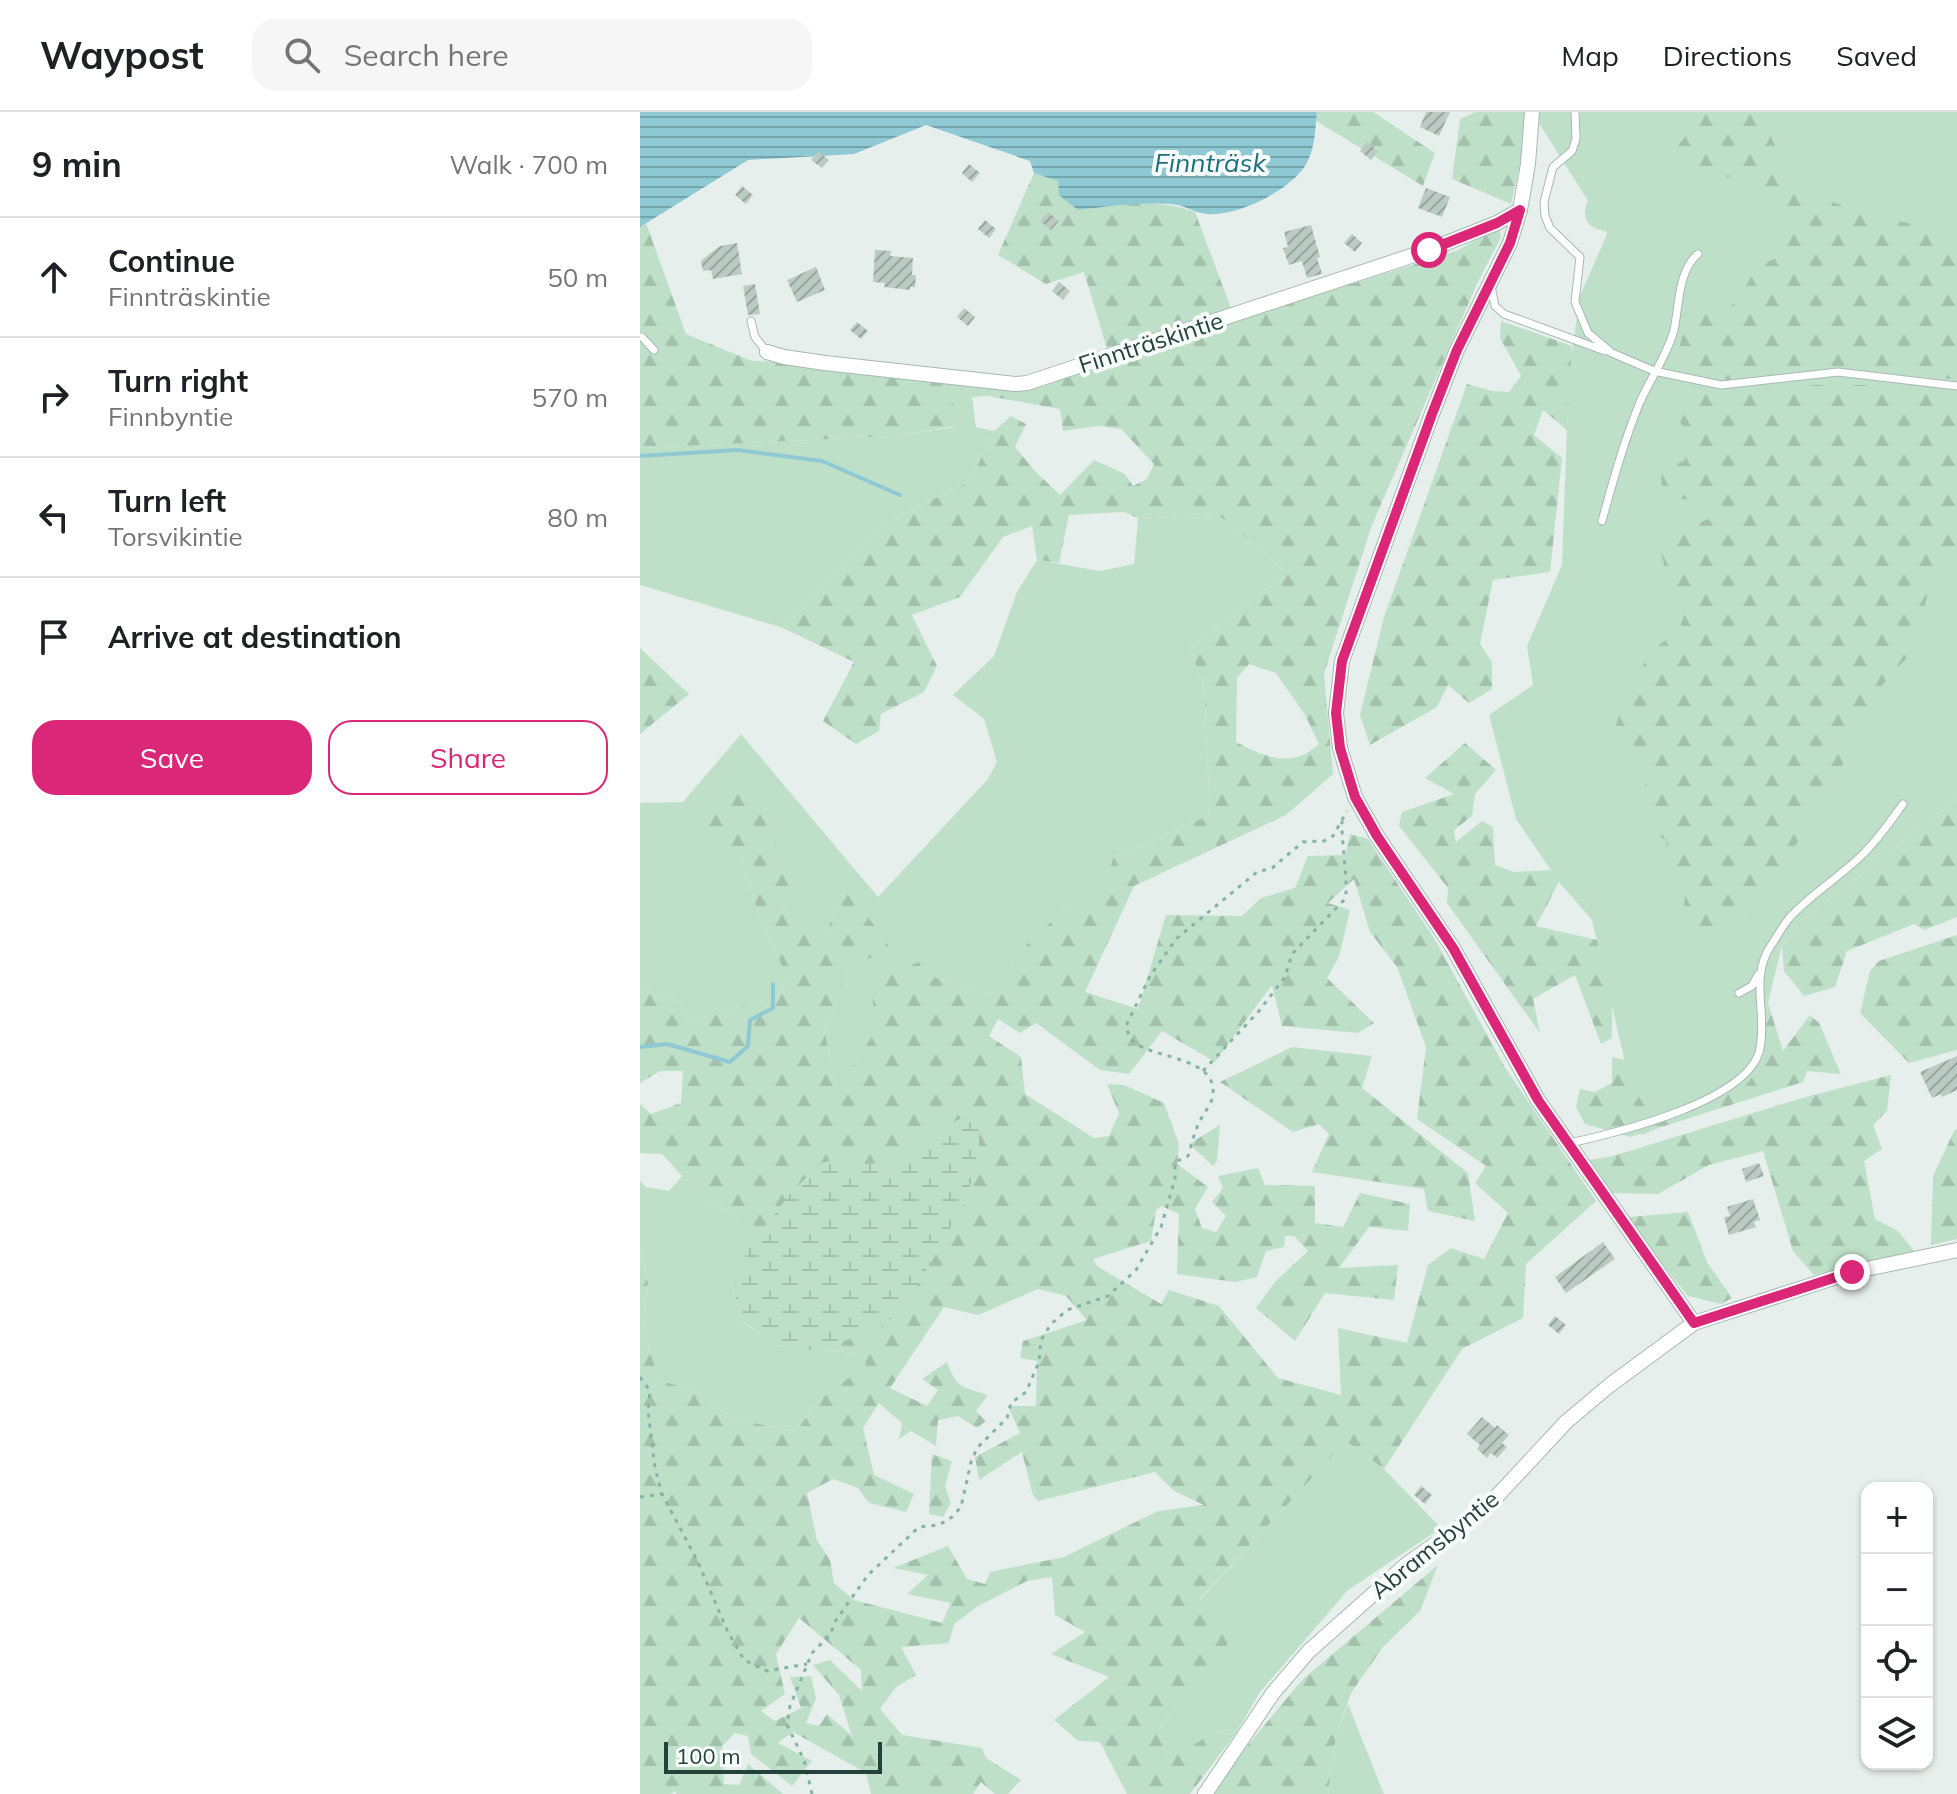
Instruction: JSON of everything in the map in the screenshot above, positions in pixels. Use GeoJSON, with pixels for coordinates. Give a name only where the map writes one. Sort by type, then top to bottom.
{"type":"FeatureCollection","features":[{"type":"Feature","properties":{"kind":"street"},"geometry":{"type":"LineString","coordinates":[[1532,112],[1528,164],[1520,210],[1510,243],[1457,350],[1342,661],[1336,713],[1340,748],[1355,797],[1399,870],[1453,948],[1538,1100],[1694,1323]]}},
{"type":"Feature","properties":{"kind":"street","name":"Finnträskintie"},"geometry":{"type":"LineString","coordinates":[[767,352],[825,363],[1027,383],[1429,250],[1497,223],[1520,210]]}},
{"type":"Feature","properties":{"kind":"street","name":"Abramsbyntie"},"geometry":{"type":"LineString","coordinates":[[1205,1794],[1273,1693],[1309,1651],[1407,1564],[1486,1508],[1566,1422],[1694,1323],[1852,1272],[1957,1250]]}},
{"type":"Feature","properties":{"kind":"lane"},"geometry":{"type":"LineString","coordinates":[[1575,112],[1576,139],[1569,155],[1553,167],[1544,202],[1545,216],[1550,228],[1580,257],[1575,302],[1588,333],[1612,353]]}},
{"type":"Feature","properties":{"kind":"lane"},"geometry":{"type":"LineString","coordinates":[[1602,521],[1626,438],[1673,335],[1682,281],[1692,259],[1698,254]]}},
{"type":"Feature","properties":{"kind":"lane"},"geometry":{"type":"LineString","coordinates":[[1490,284],[1495,306],[1504,314],[1654,371],[1721,385],[1838,372],[1957,386]]}},
{"type":"Feature","properties":{"kind":"lane"},"geometry":{"type":"LineString","coordinates":[[751,321],[755,337],[767,352]]}},
{"type":"Feature","properties":{"kind":"lane"},"geometry":{"type":"LineString","coordinates":[[642,337],[654,350]]}},
{"type":"Feature","properties":{"kind":"lane"},"geometry":{"type":"LineString","coordinates":[[1739,993],[1752,986],[1769,948],[1790,917],[1862,856],[1903,804]]}},
{"type":"Feature","properties":{"kind":"lane"},"geometry":{"type":"LineString","coordinates":[[1567,1143],[1619,1131],[1693,1104],[1724,1091],[1752,1068],[1761,1048],[1759,974]]}},
{"type":"Feature","properties":{"kind":"path"},"geometry":{"type":"LineString","coordinates":[[812,1794],[804,1760],[787,1725],[790,1706],[812,1653],[831,1634],[834,1623],[868,1575],[919,1527],[939,1525],[961,1507],[977,1448],[1007,1418],[1011,1403],[1026,1392],[1034,1378],[1041,1340],[1051,1324],[1067,1310],[1108,1296],[1136,1270],[1161,1227],[1173,1192],[1175,1162],[1188,1156],[1199,1122],[1213,1098],[1203,1071],[1184,1060],[1143,1048],[1131,1041],[1126,1026],[1150,976],[1176,939],[1257,872],[1272,868],[1303,842],[1324,841],[1333,836],[1355,797]]}},
{"type":"Feature","properties":{"kind":"path"},"geometry":{"type":"LineString","coordinates":[[1203,1071],[1259,1011],[1285,977],[1292,954],[1345,899],[1348,891],[1341,842],[1343,820]]}},
{"type":"Feature","properties":{"kind":"path"},"geometry":{"type":"LineString","coordinates":[[640,1377],[650,1391],[648,1411],[655,1468],[662,1494],[744,1660],[767,1671],[807,1664]]}},
{"type":"Feature","properties":{"kind":"path"},"geometry":{"type":"LineString","coordinates":[[640,1497],[662,1494]]}},
{"type":"Feature","properties":{"kind":"green space"},"geometry":{"type":"Polygon","coordinates":[[[1317,112],[1373,112],[1435,153],[1423,186],[1316,121],[1317,112]]]}},
{"type":"Feature","properties":{"kind":"green space"},"geometry":{"type":"Polygon","coordinates":[[[1476,112],[1532,112],[1511,204],[1452,179],[1460,119],[1476,112]]]}},
{"type":"Feature","properties":{"kind":"green space"},"geometry":{"type":"Polygon","coordinates":[[[1532,112],[1957,112],[1957,798],[1804,920],[1782,945],[1768,1003],[1762,1064],[1752,1088],[1642,1135],[1592,920],[1559,882],[1516,819],[1489,715],[1533,685],[1527,646],[1562,565],[1569,372],[1580,296],[1607,234],[1587,222],[1585,212],[1588,201],[1532,112]]]}},
{"type":"Feature","properties":{"kind":"green space"},"geometry":{"type":"Polygon","coordinates":[[[1704,112],[1762,112],[1774,144],[1792,172],[1825,198],[1892,220],[1957,230],[1957,380],[1874,368],[1833,367],[1720,381],[1686,373],[1679,349],[1689,307],[1700,303],[1719,311],[1741,301],[1755,272],[1783,255],[1786,245],[1786,234],[1778,211],[1755,184],[1738,177],[1705,177],[1679,167],[1677,147],[1704,112]]]}},
{"type":"Feature","properties":{"kind":"green space"},"geometry":{"type":"Polygon","coordinates":[[[1034,173],[1058,181],[1078,210],[1152,204],[1195,212],[1231,308],[1108,352],[1084,272],[1046,284],[998,255],[1034,173]]]}},
{"type":"Feature","properties":{"kind":"green space"},"geometry":{"type":"Polygon","coordinates":[[[646,223],[686,334],[752,361],[789,362],[951,382],[955,426],[894,436],[640,448],[640,227],[646,223]]]}},
{"type":"Feature","properties":{"kind":"green space"},"geometry":{"type":"Polygon","coordinates":[[[1499,228],[1501,237],[1477,284],[1372,525],[1324,674],[1333,774],[1286,815],[1134,886],[1085,992],[1138,1009],[1166,915],[1242,916],[1261,898],[1295,888],[1308,856],[1345,855],[1350,834],[1368,839],[1434,938],[1504,1066],[1596,1201],[1526,1264],[1523,1318],[1462,1349],[1384,1469],[1346,1441],[1200,1599],[1230,1641],[1158,1730],[1168,1761],[1211,1734],[1236,1733],[1190,1794],[1127,1794],[1100,1742],[1078,1741],[1054,1720],[1109,1677],[1051,1654],[1085,1632],[1055,1615],[1052,1577],[1027,1581],[978,1606],[954,1624],[949,1643],[901,1647],[916,1675],[896,1687],[880,1709],[902,1735],[982,1748],[986,1758],[1021,1780],[1008,1794],[995,1794],[981,1782],[973,1794],[871,1794],[866,1773],[793,1732],[778,1743],[812,1761],[792,1786],[751,1754],[748,1736],[735,1733],[722,1746],[724,1784],[739,1785],[748,1764],[783,1794],[676,1794],[676,1791],[671,1794],[640,1794],[640,1247],[648,1283],[642,1326],[659,1380],[695,1391],[732,1418],[795,1432],[820,1400],[867,1364],[855,1353],[776,1346],[743,1321],[733,1291],[747,1249],[735,1214],[704,1200],[662,1154],[640,1153],[640,1104],[651,1114],[681,1103],[683,1071],[660,1071],[640,1083],[640,989],[678,1000],[689,1023],[756,1001],[773,1008],[787,977],[761,921],[740,855],[687,831],[731,786],[760,806],[790,880],[782,908],[807,935],[826,938],[836,900],[845,892],[861,907],[891,949],[849,967],[825,1033],[837,1091],[876,1030],[871,984],[925,959],[934,977],[983,993],[1006,994],[1009,961],[1062,912],[1103,897],[1113,858],[1210,815],[1204,686],[1190,648],[1288,573],[1216,513],[1138,518],[1124,512],[1069,515],[1059,563],[1037,560],[1032,526],[1003,537],[960,597],[912,615],[937,666],[924,692],[881,714],[879,731],[856,744],[823,721],[854,662],[783,628],[890,521],[970,481],[994,431],[1011,416],[1026,424],[1015,447],[1060,495],[1094,460],[1125,474],[1133,486],[1147,479],[1154,464],[1121,429],[1098,426],[1063,431],[1060,409],[988,396],[994,389],[1027,389],[1456,251],[1499,228]],[[1249,664],[1237,678],[1236,742],[1278,758],[1299,756],[1319,744],[1305,715],[1276,673],[1249,664]],[[1354,879],[1328,903],[1350,910],[1339,957],[1327,978],[1374,1023],[1358,1033],[1282,1026],[1272,985],[1215,1062],[1162,1031],[1129,1074],[1100,1070],[1036,1023],[1020,1033],[998,1019],[989,1036],[1021,1057],[1025,1094],[1094,1138],[1109,1136],[1119,1113],[1107,1084],[1124,1085],[1164,1103],[1179,1144],[1177,1164],[1208,1187],[1195,1209],[1202,1228],[1216,1232],[1226,1216],[1212,1202],[1223,1188],[1218,1176],[1258,1168],[1265,1185],[1315,1186],[1315,1223],[1343,1227],[1360,1193],[1410,1204],[1408,1231],[1369,1227],[1339,1268],[1398,1265],[1394,1300],[1325,1293],[1295,1341],[1256,1308],[1275,1282],[1308,1251],[1294,1236],[1285,1236],[1284,1247],[1266,1251],[1257,1277],[1235,1282],[1177,1274],[1179,1214],[1162,1206],[1156,1210],[1151,1241],[1093,1259],[1097,1266],[1161,1304],[1169,1290],[1219,1306],[1278,1378],[1341,1395],[1338,1328],[1407,1343],[1428,1265],[1451,1248],[1484,1259],[1508,1213],[1475,1183],[1486,1166],[1417,1119],[1426,1047],[1397,967],[1370,932],[1354,879]],[[1038,1289],[978,1315],[944,1307],[890,1388],[927,1406],[938,1390],[922,1379],[947,1362],[957,1382],[988,1395],[976,1411],[986,1421],[977,1428],[958,1416],[938,1420],[936,1446],[911,1431],[899,1439],[902,1423],[879,1403],[863,1428],[874,1475],[914,1494],[906,1512],[869,1503],[858,1488],[833,1479],[807,1493],[817,1540],[830,1560],[834,1583],[854,1600],[942,1623],[951,1603],[907,1594],[928,1575],[893,1568],[948,1546],[967,1579],[985,1584],[990,1572],[1064,1557],[1158,1511],[1204,1505],[1174,1491],[1155,1472],[1038,1501],[1033,1495],[1022,1452],[979,1480],[975,1457],[1020,1433],[1008,1406],[1036,1406],[1037,1361],[1020,1358],[1023,1341],[1087,1320],[1066,1296],[1038,1289]],[[799,1618],[776,1654],[785,1694],[761,1711],[775,1721],[801,1708],[790,1677],[811,1676],[816,1698],[806,1723],[819,1726],[827,1714],[852,1736],[839,1695],[813,1665],[830,1660],[862,1691],[861,1670],[799,1618]]]}},
{"type":"Feature","properties":{"kind":"green space"},"geometry":{"type":"Polygon","coordinates":[[[1501,321],[1572,346],[1567,430],[1543,410],[1534,435],[1562,458],[1550,572],[1493,580],[1480,644],[1492,662],[1492,689],[1469,703],[1448,685],[1437,707],[1370,745],[1360,715],[1384,617],[1467,384],[1509,392],[1521,376],[1500,338],[1501,321]]]}},
{"type":"Feature","properties":{"kind":"green space"},"geometry":{"type":"Polygon","coordinates":[[[951,382],[994,389],[988,396],[972,397],[976,427],[994,431],[970,481],[890,521],[783,628],[640,585],[640,448],[894,436],[954,427],[951,382]]]}},
{"type":"Feature","properties":{"kind":"green space"},"geometry":{"type":"Polygon","coordinates":[[[1813,385],[1872,385],[1957,395],[1957,550],[1938,571],[1926,600],[1918,647],[1891,674],[1862,712],[1842,766],[1802,818],[1798,841],[1758,907],[1735,930],[1701,932],[1684,905],[1687,880],[1671,858],[1665,840],[1648,828],[1643,791],[1651,769],[1615,728],[1626,693],[1652,651],[1680,628],[1686,609],[1678,594],[1656,589],[1664,564],[1656,533],[1662,526],[1689,527],[1713,517],[1711,503],[1662,496],[1661,470],[1684,461],[1691,440],[1680,422],[1696,394],[1729,395],[1813,385]]]}},
{"type":"Feature","properties":{"kind":"green space"},"geometry":{"type":"Polygon","coordinates":[[[1216,513],[1288,573],[1190,648],[1204,686],[1210,815],[1113,858],[1104,897],[1062,912],[1006,994],[983,993],[934,977],[876,1030],[837,1092],[825,1033],[849,966],[891,949],[836,900],[826,938],[807,936],[782,908],[768,828],[760,806],[740,855],[761,921],[787,977],[773,1008],[756,1001],[689,1023],[678,1000],[640,989],[640,803],[683,802],[741,734],[878,897],[988,779],[997,762],[984,719],[953,695],[994,656],[1017,592],[1037,560],[1100,571],[1134,564],[1138,518],[1216,513]]]}},
{"type":"Feature","properties":{"kind":"green space"},"geometry":{"type":"Polygon","coordinates":[[[640,648],[689,694],[640,734],[640,648]]]}},
{"type":"Feature","properties":{"kind":"green space"},"geometry":{"type":"Polygon","coordinates":[[[1465,743],[1496,770],[1475,794],[1472,816],[1454,830],[1456,842],[1482,821],[1493,827],[1495,865],[1514,872],[1552,870],[1559,882],[1536,926],[1597,940],[1612,1003],[1612,1038],[1601,1044],[1575,975],[1533,999],[1540,1033],[1447,903],[1448,888],[1399,826],[1402,812],[1454,794],[1425,778],[1465,743]]]}},
{"type":"Feature","properties":{"kind":"green space"},"geometry":{"type":"Polygon","coordinates":[[[1957,798],[1957,917],[1924,930],[1914,924],[1847,951],[1835,987],[1804,996],[1784,971],[1782,945],[1804,920],[1957,798]]]}},
{"type":"Feature","properties":{"kind":"green space"},"geometry":{"type":"Polygon","coordinates":[[[1957,935],[1957,1050],[1909,1063],[1860,1013],[1870,971],[1879,961],[1957,935]]]}},
{"type":"Feature","properties":{"kind":"green space"},"geometry":{"type":"Polygon","coordinates":[[[1768,1003],[1783,1051],[1810,1015],[1819,1023],[1841,1074],[1807,1071],[1803,1082],[1630,1137],[1585,1124],[1576,1107],[1580,1089],[1595,1092],[1612,1083],[1612,1057],[1625,1060],[1631,1085],[1657,1124],[1744,1088],[1762,1064],[1768,1003]]]}},
{"type":"Feature","properties":{"kind":"green space"},"geometry":{"type":"Polygon","coordinates":[[[1292,1047],[1372,1056],[1362,1088],[1468,1173],[1475,1221],[1428,1211],[1424,1189],[1312,1172],[1329,1134],[1319,1124],[1293,1132],[1220,1082],[1292,1047]]]}},
{"type":"Feature","properties":{"kind":"green space"},"geometry":{"type":"Polygon","coordinates":[[[1891,1075],[1887,1111],[1873,1125],[1882,1149],[1864,1161],[1875,1219],[1898,1231],[1916,1253],[1814,1275],[1793,1251],[1763,1151],[1709,1165],[1658,1194],[1612,1193],[1589,1160],[1613,1156],[1802,1098],[1891,1075]]]}},
{"type":"Feature","properties":{"kind":"green space"},"geometry":{"type":"Polygon","coordinates":[[[966,1116],[979,1122],[979,1144],[968,1196],[908,1303],[881,1328],[818,1350],[776,1346],[743,1321],[733,1291],[748,1249],[789,1195],[821,1163],[839,1159],[865,1164],[900,1162],[943,1127],[966,1116]]]}},
{"type":"Feature","properties":{"kind":"green space"},"geometry":{"type":"Polygon","coordinates":[[[1220,1125],[1217,1161],[1213,1166],[1189,1144],[1220,1125]]]}},
{"type":"Feature","properties":{"kind":"green space"},"geometry":{"type":"Polygon","coordinates":[[[1957,1129],[1957,1239],[1931,1245],[1933,1176],[1957,1129]]]}},
{"type":"Feature","properties":{"kind":"green space"},"geometry":{"type":"Polygon","coordinates":[[[683,1175],[704,1200],[735,1214],[748,1249],[733,1291],[743,1322],[776,1346],[855,1353],[868,1364],[820,1400],[795,1432],[732,1418],[695,1391],[659,1380],[642,1326],[648,1283],[640,1247],[640,1181],[646,1187],[669,1191],[683,1175]]]}},
{"type":"Feature","properties":{"kind":"green space"},"geometry":{"type":"Polygon","coordinates":[[[1688,1212],[1707,1262],[1732,1298],[1721,1304],[1688,1296],[1629,1217],[1688,1212]]]}},
{"type":"Feature","properties":{"kind":"green space"},"geometry":{"type":"Polygon","coordinates":[[[1346,1440],[1384,1469],[1441,1528],[1348,1590],[1260,1692],[1236,1733],[1211,1734],[1168,1762],[1158,1730],[1229,1641],[1200,1600],[1346,1440]]]}},
{"type":"Feature","properties":{"kind":"green space"},"geometry":{"type":"Polygon","coordinates":[[[932,1454],[952,1461],[945,1486],[951,1503],[943,1517],[929,1514],[932,1454]]]}},
{"type":"Feature","properties":{"kind":"green space"},"geometry":{"type":"Polygon","coordinates":[[[1438,1565],[1420,1611],[1383,1647],[1351,1693],[1336,1735],[1328,1794],[1213,1794],[1223,1775],[1303,1679],[1438,1565]]]}},
{"type":"Feature","properties":{"kind":"green space"},"geometry":{"type":"Polygon","coordinates":[[[1348,1704],[1384,1794],[1328,1794],[1336,1735],[1348,1704]]]}},
{"type":"Feature","properties":{"kind":"water","name":"Finnträsk"},"geometry":{"type":"Polygon","coordinates":[[[640,112],[1317,112],[1311,154],[1297,175],[1275,193],[1247,207],[1219,214],[1159,204],[1078,210],[1059,195],[1058,181],[1034,173],[1030,161],[926,125],[854,154],[748,160],[640,227],[640,112]]]}},
{"type":"Feature","properties":{"kind":"building"},"geometry":{"type":"Polygon","coordinates":[[[1426,112],[1450,112],[1439,136],[1420,127],[1426,112]]]}},
{"type":"Feature","properties":{"kind":"building"},"geometry":{"type":"Polygon","coordinates":[[[1367,142],[1378,151],[1371,160],[1360,151],[1367,142]]]}},
{"type":"Feature","properties":{"kind":"building"},"geometry":{"type":"Polygon","coordinates":[[[818,151],[829,160],[822,168],[811,160],[818,151]]]}},
{"type":"Feature","properties":{"kind":"building"},"geometry":{"type":"Polygon","coordinates":[[[969,164],[980,173],[972,182],[962,173],[969,164]]]}},
{"type":"Feature","properties":{"kind":"building"},"geometry":{"type":"Polygon","coordinates":[[[742,186],[753,195],[746,204],[735,195],[742,186]]]}},
{"type":"Feature","properties":{"kind":"building"},"geometry":{"type":"Polygon","coordinates":[[[1426,188],[1450,197],[1442,217],[1418,208],[1426,188]]]}},
{"type":"Feature","properties":{"kind":"building"},"geometry":{"type":"Polygon","coordinates":[[[1048,212],[1059,221],[1051,230],[1040,221],[1048,212]]]}},
{"type":"Feature","properties":{"kind":"building"},"geometry":{"type":"Polygon","coordinates":[[[985,220],[996,229],[989,238],[978,229],[985,220]]]}},
{"type":"Feature","properties":{"kind":"building"},"geometry":{"type":"Polygon","coordinates":[[[1311,225],[1322,274],[1307,278],[1302,261],[1289,265],[1283,248],[1288,247],[1284,232],[1311,225]]]}},
{"type":"Feature","properties":{"kind":"building"},"geometry":{"type":"Polygon","coordinates":[[[1352,234],[1362,243],[1355,252],[1344,243],[1352,234]]]}},
{"type":"Feature","properties":{"kind":"building"},"geometry":{"type":"Polygon","coordinates":[[[737,243],[742,274],[713,279],[711,270],[703,271],[701,261],[713,251],[720,246],[737,243]]]}},
{"type":"Feature","properties":{"kind":"building"},"geometry":{"type":"Polygon","coordinates":[[[875,250],[891,251],[890,256],[913,258],[915,287],[910,287],[910,290],[884,287],[885,283],[873,282],[875,250]]]}},
{"type":"Feature","properties":{"kind":"building"},"geometry":{"type":"Polygon","coordinates":[[[816,267],[825,290],[797,302],[787,280],[816,267]]]}},
{"type":"Feature","properties":{"kind":"building"},"geometry":{"type":"Polygon","coordinates":[[[1059,282],[1070,291],[1063,300],[1052,291],[1059,282]]]}},
{"type":"Feature","properties":{"kind":"building"},"geometry":{"type":"Polygon","coordinates":[[[755,284],[760,314],[748,315],[743,286],[755,284]]]}},
{"type":"Feature","properties":{"kind":"building"},"geometry":{"type":"Polygon","coordinates":[[[964,308],[975,317],[968,326],[957,317],[964,308]]]}},
{"type":"Feature","properties":{"kind":"building"},"geometry":{"type":"Polygon","coordinates":[[[857,322],[868,331],[861,339],[850,330],[857,322]]]}},
{"type":"Feature","properties":{"kind":"building"},"geometry":{"type":"Polygon","coordinates":[[[1957,1056],[1957,1090],[1932,1098],[1920,1072],[1957,1056]]]}},
{"type":"Feature","properties":{"kind":"building"},"geometry":{"type":"Polygon","coordinates":[[[1759,1163],[1764,1176],[1746,1182],[1742,1169],[1759,1163]]]}},
{"type":"Feature","properties":{"kind":"building"},"geometry":{"type":"Polygon","coordinates":[[[1753,1199],[1760,1220],[1754,1222],[1756,1227],[1729,1235],[1724,1217],[1730,1216],[1727,1207],[1753,1199]]]}},
{"type":"Feature","properties":{"kind":"building"},"geometry":{"type":"Polygon","coordinates":[[[1603,1242],[1615,1259],[1566,1293],[1555,1277],[1603,1242]]]}},
{"type":"Feature","properties":{"kind":"building"},"geometry":{"type":"Polygon","coordinates":[[[1555,1316],[1566,1325],[1559,1334],[1548,1325],[1555,1316]]]}},
{"type":"Feature","properties":{"kind":"building"},"geometry":{"type":"Polygon","coordinates":[[[1482,1417],[1509,1435],[1502,1443],[1507,1447],[1497,1458],[1491,1453],[1487,1458],[1477,1449],[1480,1445],[1467,1434],[1482,1417]]]}},
{"type":"Feature","properties":{"kind":"building"},"geometry":{"type":"Polygon","coordinates":[[[1421,1486],[1432,1495],[1425,1504],[1414,1495],[1421,1486]]]}},
{"type":"Feature","properties":{"kind":"waterway"},"geometry":{"type":"LineString","coordinates":[[640,456],[737,450],[822,461],[900,495]]}},
{"type":"Feature","properties":{"kind":"waterway"},"geometry":{"type":"LineString","coordinates":[[640,1047],[667,1044],[730,1062],[748,1046],[750,1020],[773,1008],[773,984]]}},
{"type":"Feature","properties":{"kind":"route"},"geometry":{"type":"LineString","coordinates":[[1429,250],[1497,223],[1520,210],[1510,243],[1457,350],[1342,661],[1336,713],[1340,748],[1355,797],[1377,836],[1453,948],[1538,1100],[1694,1323],[1852,1272]]}}]}
